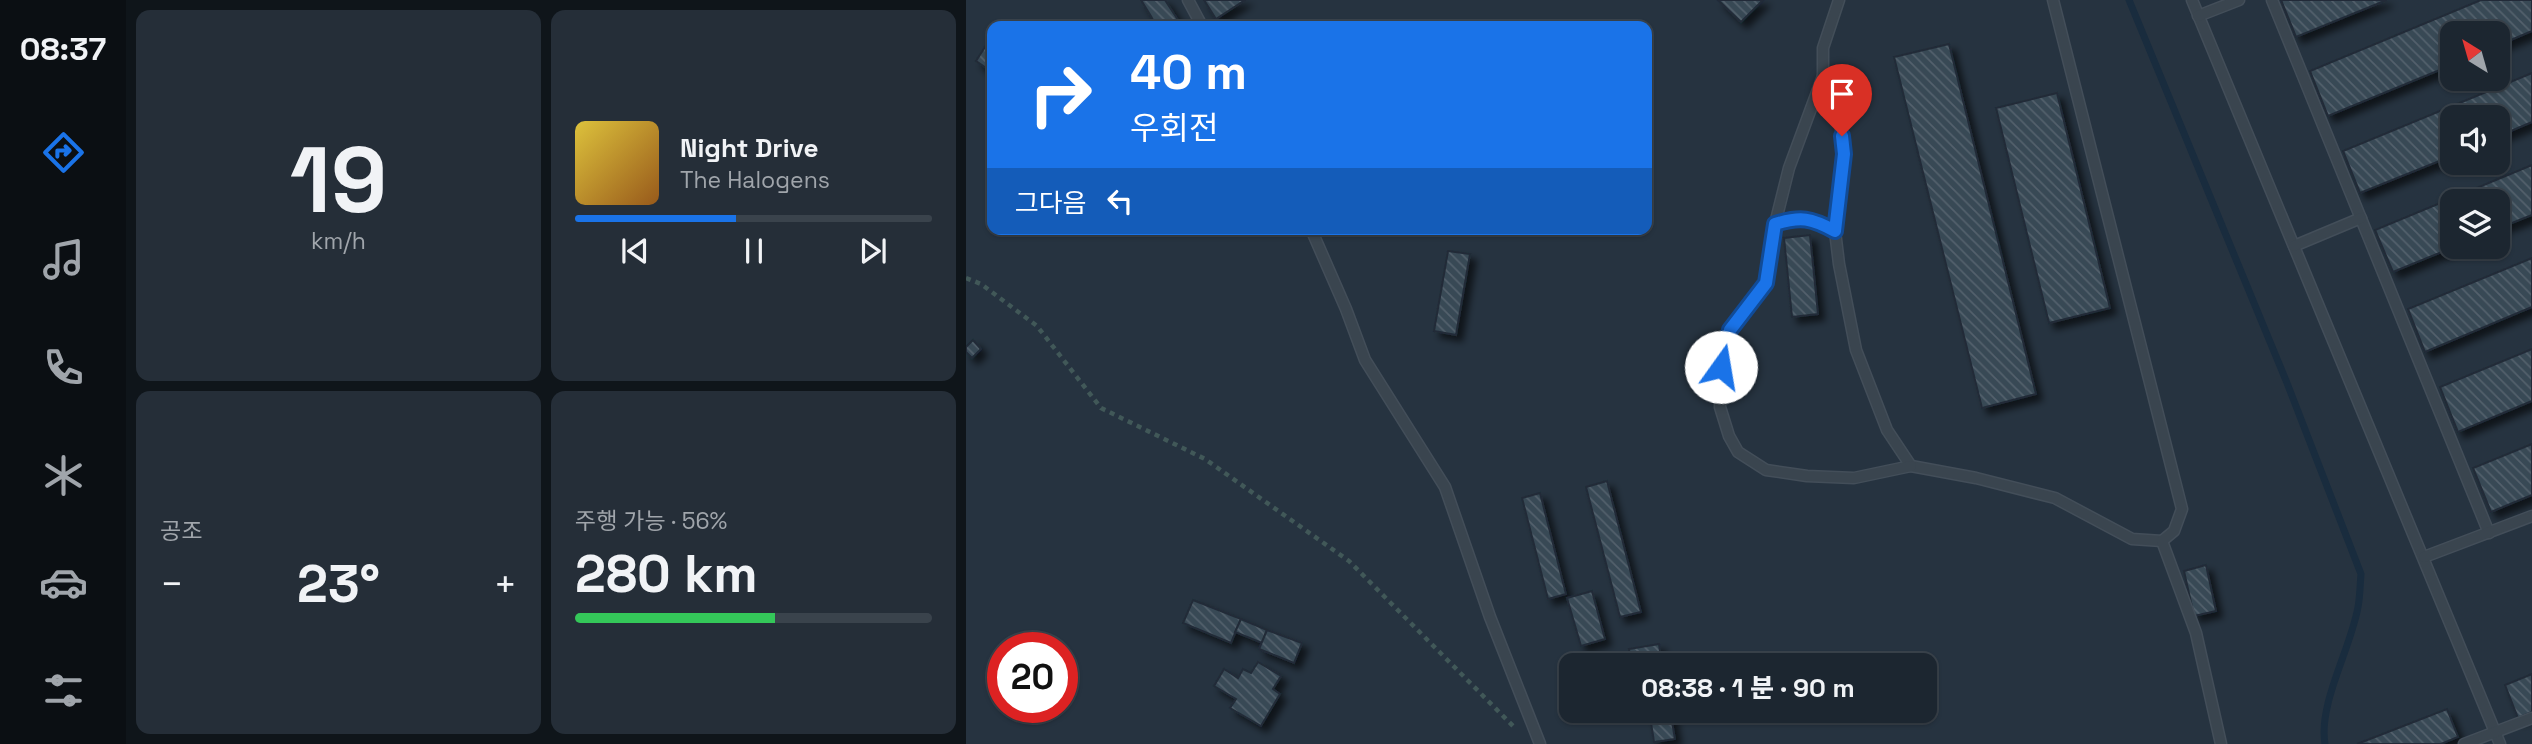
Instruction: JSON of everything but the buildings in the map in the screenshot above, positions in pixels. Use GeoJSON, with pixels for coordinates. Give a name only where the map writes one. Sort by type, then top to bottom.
{"type":"FeatureCollection","features":[{"type":"Feature","properties":{"kind":"lane"},"geometry":{"type":"LineString","coordinates":[[1188,0],[1199,21]]}},
{"type":"Feature","properties":{"kind":"lane"},"geometry":{"type":"LineString","coordinates":[[1839,0],[1823,48],[1823,76],[1789,168],[1775,224],[1766,283],[1730,330],[1721,367],[1720,407],[1729,436],[1738,452],[1766,470],[1807,476],[1854,478],[1911,466],[1976,478],[2054,498],[2132,539],[2162,541],[2174,531],[2182,509],[2053,0]]}},
{"type":"Feature","properties":{"kind":"lane"},"geometry":{"type":"LineString","coordinates":[[2192,0],[2500,744]]}},
{"type":"Feature","properties":{"kind":"lane"},"geometry":{"type":"LineString","coordinates":[[2198,16],[2239,0]]}},
{"type":"Feature","properties":{"kind":"lane"},"geometry":{"type":"LineString","coordinates":[[2272,0],[2489,533]]}},
{"type":"Feature","properties":{"kind":"lane"},"geometry":{"type":"LineString","coordinates":[[1823,76],[1839,117],[1844,154],[1835,231],[1856,350],[1887,430],[1911,466]]}},
{"type":"Feature","properties":{"kind":"lane"},"geometry":{"type":"LineString","coordinates":[[1775,224],[1797,218],[1820,223],[1835,231]]}},
{"type":"Feature","properties":{"kind":"lane"},"geometry":{"type":"LineString","coordinates":[[2294,246],[2361,218]]}},
{"type":"Feature","properties":{"kind":"lane"},"geometry":{"type":"LineString","coordinates":[[1314,235],[1365,360],[1445,487],[1490,617],[1540,744]]}},
{"type":"Feature","properties":{"kind":"lane"},"geometry":{"type":"LineString","coordinates":[[2424,557],[2532,516]]}},
{"type":"Feature","properties":{"kind":"lane"},"geometry":{"type":"LineString","coordinates":[[2162,541],[2196,633],[2221,744]]}},
{"type":"Feature","properties":{"kind":"lane"},"geometry":{"type":"LineString","coordinates":[[2464,744],[2532,718]]}},
{"type":"Feature","properties":{"kind":"path"},"geometry":{"type":"LineString","coordinates":[[966,278],[981,284],[1037,326],[1101,408],[1205,459],[1349,561],[1499,714],[1517,729]]}},
{"type":"Feature","properties":{"kind":"waterway"},"geometry":{"type":"LineString","coordinates":[[2129,0],[2287,383],[2361,574],[2359,603],[2354,623],[2326,711],[2325,744]]}},
{"type":"Feature","properties":{"kind":"route"},"geometry":{"type":"LineString","coordinates":[[1721,367],[1730,330],[1766,283],[1775,224],[1797,218],[1820,223],[1835,231],[1844,154],[1842,136]]}}]}
